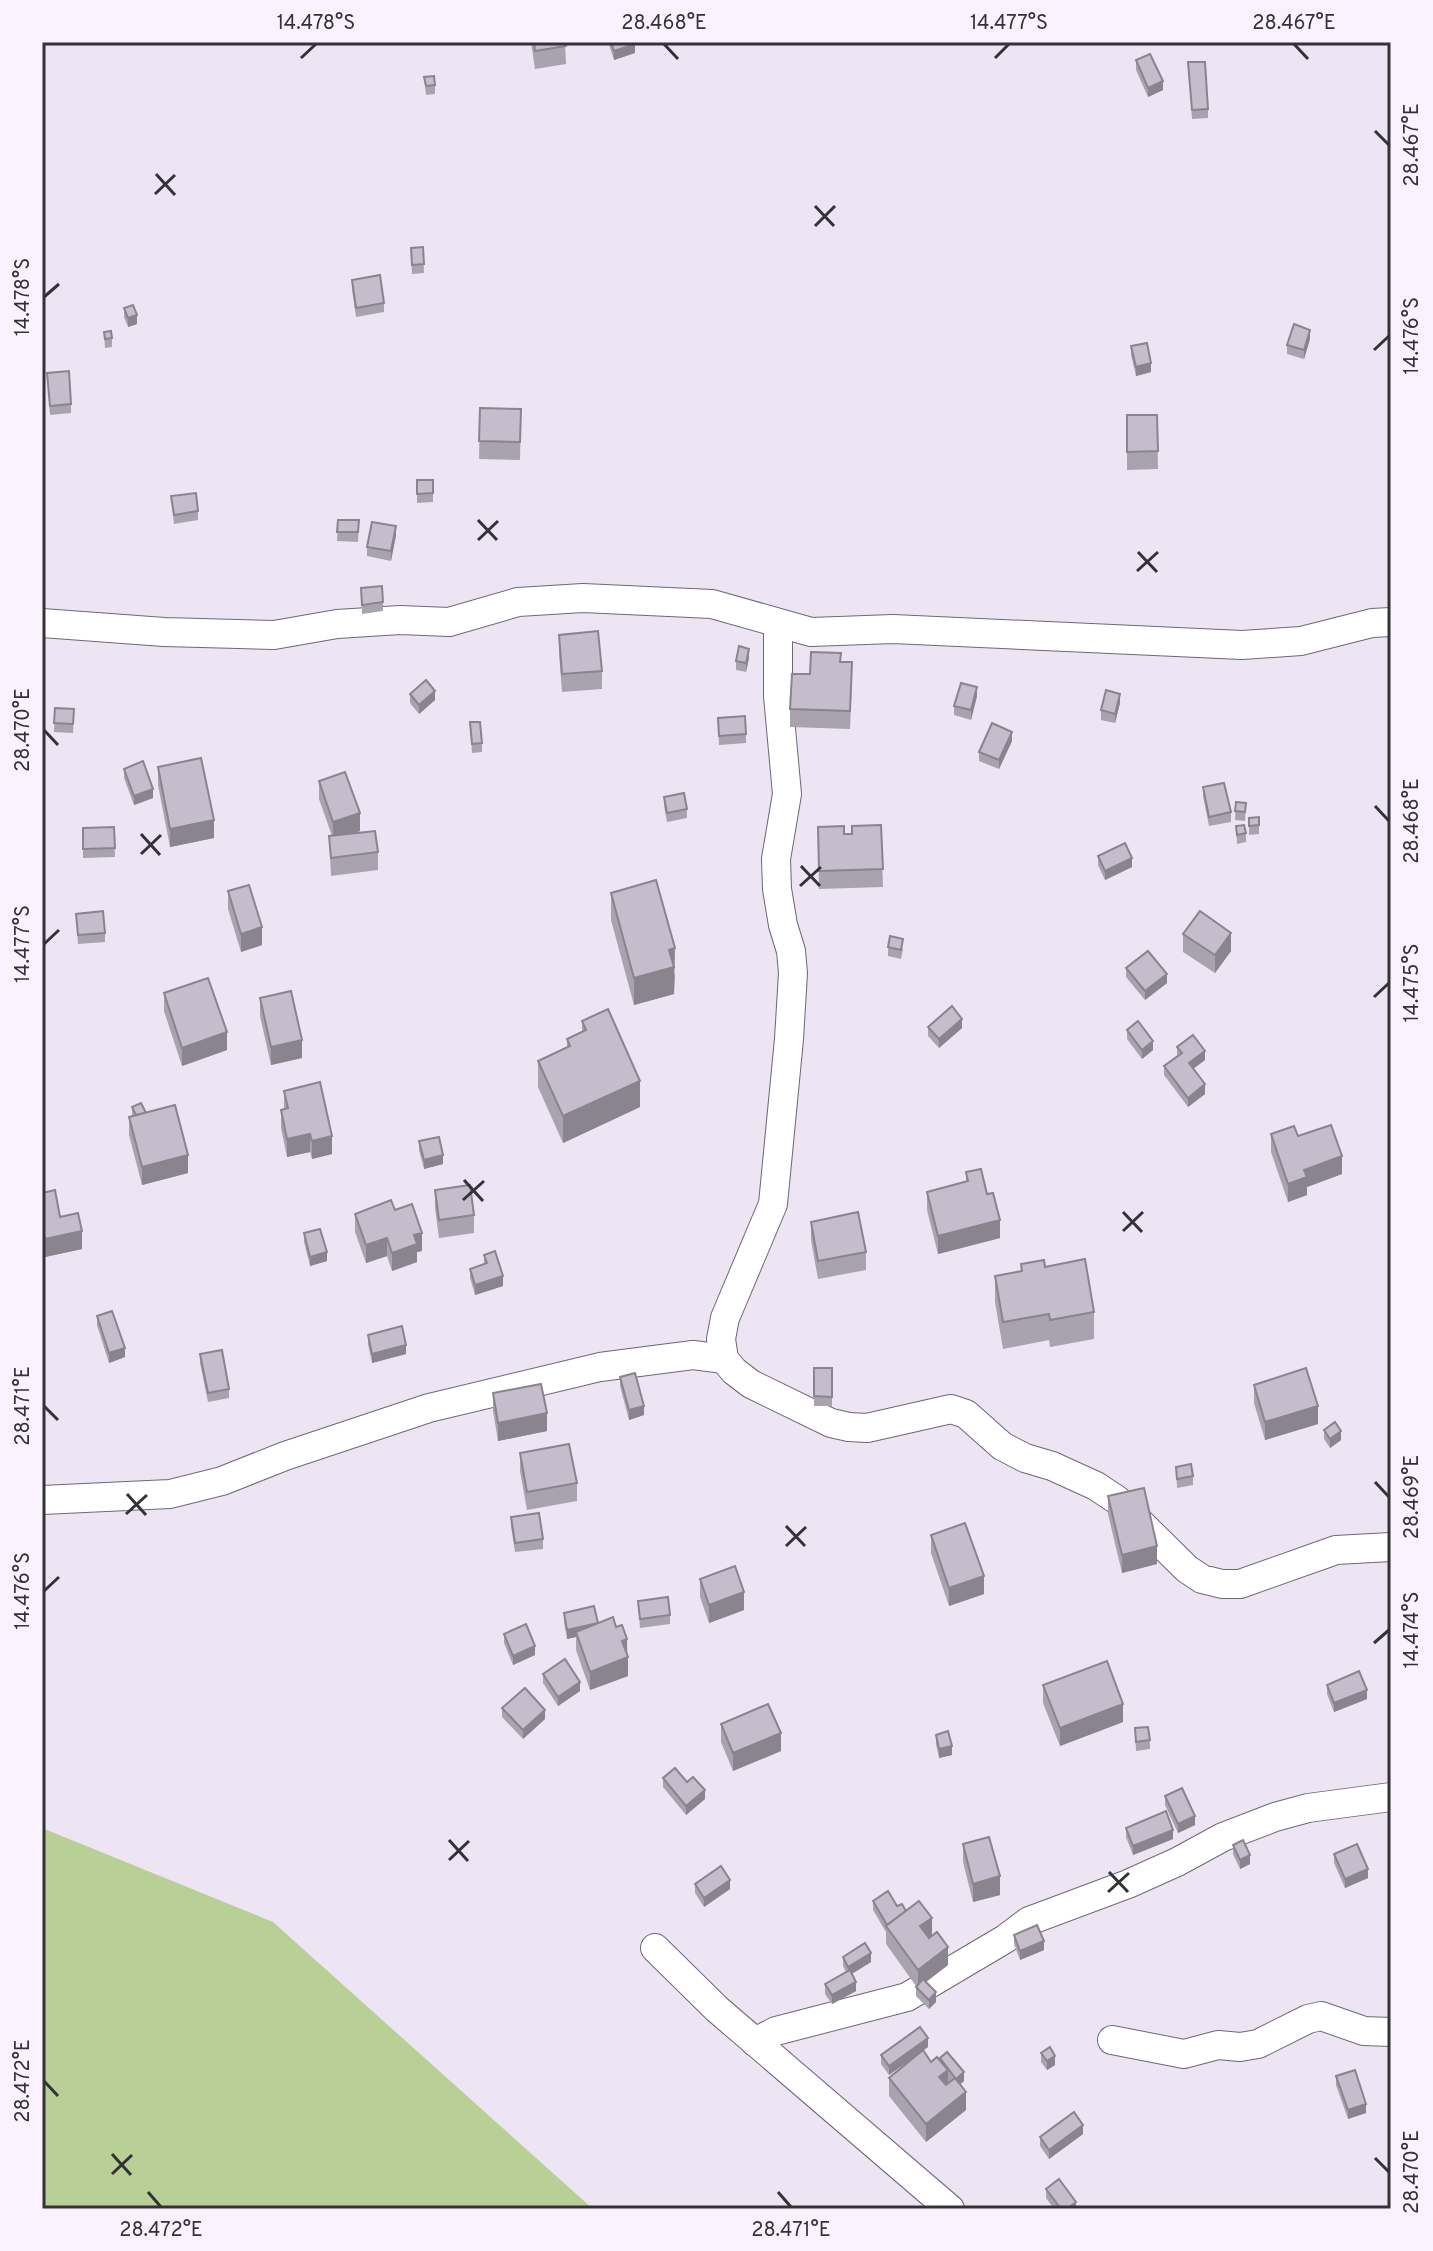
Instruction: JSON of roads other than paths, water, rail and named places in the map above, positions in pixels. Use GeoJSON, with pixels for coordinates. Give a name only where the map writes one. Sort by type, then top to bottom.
{"type":"FeatureCollection","features":[{"type":"Feature","properties":{"kind":"street"},"geometry":{"type":"LineString","coordinates":[[42,623],[164,632],[274,635],[337,624],[400,620],[449,622],[518,602],[583,598],[712,604],[811,632],[893,629],[1242,645],[1301,641],[1372,623],[1391,622]]}},
{"type":"Feature","properties":{"kind":"street"},"geometry":{"type":"LineString","coordinates":[[778,624],[778,696],[787,794],[776,859],[779,901],[793,973],[790,1026],[773,1204],[725,1318],[721,1339],[724,1359],[751,1384],[840,1425],[867,1428],[951,1409],[966,1414],[1002,1446],[1096,1486],[1117,1500],[1187,1569],[1202,1579],[1240,1584],[1336,1550],[1391,1547]]}},
{"type":"Feature","properties":{"kind":"street"},"geometry":{"type":"LineString","coordinates":[[42,1500],[170,1494],[222,1481],[285,1456],[444,1404],[600,1367],[693,1355],[724,1359]]}},
{"type":"Feature","properties":{"kind":"street"},"geometry":{"type":"LineString","coordinates":[[755,2042],[776,2031],[907,1997],[1005,1939],[1029,1921],[1152,1873],[1223,1837],[1308,1808],[1391,1797]]}},
{"type":"Feature","properties":{"kind":"street"},"geometry":{"type":"LineString","coordinates":[[655,1948],[717,2009],[950,2209]]}},
{"type":"Feature","properties":{"kind":"street"},"geometry":{"type":"LineString","coordinates":[[1112,2040],[1184,2054],[1218,2045],[1240,2047],[1258,2044],[1308,2019],[1321,2016],[1364,2031],[1391,2032]]}}]}
